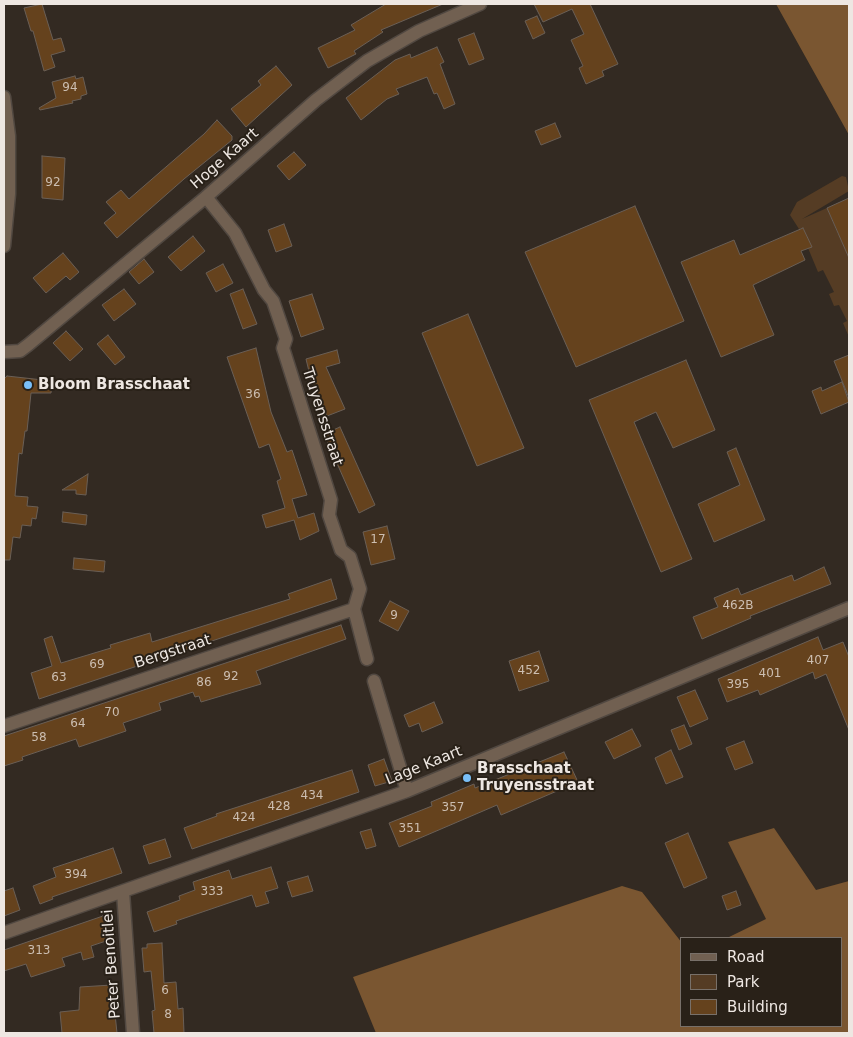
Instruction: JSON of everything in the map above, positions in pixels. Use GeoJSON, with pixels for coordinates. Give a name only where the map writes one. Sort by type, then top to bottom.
{"type":"FeatureCollection","features":[{"type":"Feature","properties":{"kind":"street","name":"Hoge Kaart"},"geometry":{"type":"LineString","coordinates":[[4,352],[20,351],[28,345],[206,198],[316,100],[367,61],[419,31],[480,4]]}},
{"type":"Feature","properties":{"kind":"street"},"geometry":{"type":"LineString","coordinates":[[4,97],[9,136],[9,194],[4,246]]}},
{"type":"Feature","properties":{"kind":"street","name":"Truyensstraat"},"geometry":{"type":"LineString","coordinates":[[206,198],[235,233],[264,290],[274,301],[286,339],[282,348],[331,500],[329,515],[341,550],[350,556],[360,589],[354,609],[367,659]]}},
{"type":"Feature","properties":{"kind":"street","name":"Lage Kaart"},"geometry":{"type":"LineString","coordinates":[[4,933],[407,791],[849,608]]}},
{"type":"Feature","properties":{"kind":"street","name":"Bergstraat"},"geometry":{"type":"LineString","coordinates":[[4,726],[354,609]]}},
{"type":"Feature","properties":{"kind":"street"},"geometry":{"type":"LineString","coordinates":[[374,681],[407,791]]}},
{"type":"Feature","properties":{"kind":"street","name":"Peter Benoitlei"},"geometry":{"type":"LineString","coordinates":[[123,892],[133,1033]]}},
{"type":"Feature","properties":{"kind":"green space"},"geometry":{"type":"Polygon","coordinates":[[[842,176],[846,177],[849,191],[802,219],[827,208],[838,234],[843,238],[841,240],[846,250],[849,252],[849,337],[843,323],[847,321],[839,305],[834,306],[829,294],[834,292],[823,270],[818,272],[808,248],[811,246],[803,228],[799,229],[790,215],[797,202],[842,176]]]}},
{"type":"Feature","properties":{"kind":"shaded area"},"geometry":{"type":"Polygon","coordinates":[[[776,4],[849,4],[849,135],[776,4]]]}},
{"type":"Feature","properties":{"kind":"shaded area"},"geometry":{"type":"Polygon","coordinates":[[[774,828],[816,890],[849,881],[849,1033],[376,1033],[353,977],[622,886],[642,892],[680,940],[680,1027],[843,1027],[843,937],[729,937],[766,919],[728,842],[774,828]]]}},
{"type":"Feature","properties":{"kind":"building"},"geometry":{"type":"Polygon","coordinates":[[[42,4],[53,40],[61,38],[65,51],[51,55],[55,67],[44,71],[33,31],[31,31],[24,8],[42,4]]]}},
{"type":"Feature","properties":{"kind":"building"},"geometry":{"type":"Polygon","coordinates":[[[386,4],[443,4],[381,30],[383,32],[354,51],[356,54],[328,68],[318,48],[355,30],[351,25],[386,4]]]}},
{"type":"Feature","properties":{"kind":"building"},"geometry":{"type":"Polygon","coordinates":[[[534,4],[590,4],[618,64],[602,71],[604,76],[586,84],[579,68],[583,66],[571,40],[584,34],[572,9],[543,22],[534,4]]]}},
{"type":"Feature","properties":{"kind":"building"},"geometry":{"type":"Polygon","coordinates":[[[537,16],[545,33],[533,39],[525,21],[537,16]]]}},
{"type":"Feature","properties":{"kind":"building"},"geometry":{"type":"Polygon","coordinates":[[[474,33],[484,59],[469,65],[458,39],[474,33]]]}},
{"type":"Feature","properties":{"kind":"building"},"geometry":{"type":"Polygon","coordinates":[[[437,47],[444,62],[440,64],[455,104],[444,109],[437,93],[434,94],[427,77],[396,89],[399,94],[387,99],[361,120],[346,98],[395,60],[410,54],[411,58],[437,47]]]}},
{"type":"Feature","properties":{"kind":"building"},"geometry":{"type":"Polygon","coordinates":[[[276,66],[292,85],[246,127],[231,109],[261,85],[258,81],[276,66]]]}},
{"type":"Feature","properties":{"kind":"building"},"geometry":{"type":"Polygon","coordinates":[[[75,76],[76,79],[83,77],[87,94],[81,96],[81,99],[72,101],[73,103],[40,110],[39,108],[56,98],[52,82],[75,76]]]}},
{"type":"Feature","properties":{"kind":"building"},"geometry":{"type":"Polygon","coordinates":[[[217,120],[232,136],[232,140],[117,238],[104,223],[116,213],[106,202],[121,190],[129,199],[204,134],[217,120]]]}},
{"type":"Feature","properties":{"kind":"building"},"geometry":{"type":"Polygon","coordinates":[[[555,123],[561,137],[541,145],[535,131],[555,123]]]}},
{"type":"Feature","properties":{"kind":"building"},"geometry":{"type":"Polygon","coordinates":[[[294,152],[306,165],[289,180],[277,166],[294,152]]]}},
{"type":"Feature","properties":{"kind":"building"},"geometry":{"type":"Polygon","coordinates":[[[42,156],[65,158],[63,200],[42,198],[42,156]]]}},
{"type":"Feature","properties":{"kind":"building"},"geometry":{"type":"Polygon","coordinates":[[[849,198],[849,258],[827,208],[849,198]]]}},
{"type":"Feature","properties":{"kind":"building"},"geometry":{"type":"Polygon","coordinates":[[[635,206],[684,321],[576,367],[525,252],[635,206]]]}},
{"type":"Feature","properties":{"kind":"building"},"geometry":{"type":"Polygon","coordinates":[[[284,224],[292,246],[276,252],[268,230],[284,224]]]}},
{"type":"Feature","properties":{"kind":"building"},"geometry":{"type":"Polygon","coordinates":[[[803,228],[812,247],[801,251],[805,260],[753,285],[774,335],[721,357],[681,262],[734,240],[740,255],[803,228]]]}},
{"type":"Feature","properties":{"kind":"building"},"geometry":{"type":"Polygon","coordinates":[[[193,236],[205,251],[181,271],[168,257],[193,236]]]}},
{"type":"Feature","properties":{"kind":"building"},"geometry":{"type":"Polygon","coordinates":[[[63,253],[79,272],[70,280],[66,276],[46,293],[33,278],[63,253]]]}},
{"type":"Feature","properties":{"kind":"building"},"geometry":{"type":"Polygon","coordinates":[[[144,259],[154,272],[139,284],[129,272],[144,259]]]}},
{"type":"Feature","properties":{"kind":"building"},"geometry":{"type":"Polygon","coordinates":[[[223,264],[233,283],[216,292],[206,273],[223,264]]]}},
{"type":"Feature","properties":{"kind":"building"},"geometry":{"type":"Polygon","coordinates":[[[124,289],[136,304],[114,321],[102,305],[124,289]]]}},
{"type":"Feature","properties":{"kind":"building"},"geometry":{"type":"Polygon","coordinates":[[[243,289],[257,324],[243,329],[230,294],[243,289]]]}},
{"type":"Feature","properties":{"kind":"building"},"geometry":{"type":"Polygon","coordinates":[[[312,294],[324,329],[301,337],[289,301],[312,294]]]}},
{"type":"Feature","properties":{"kind":"building"},"geometry":{"type":"Polygon","coordinates":[[[468,314],[524,448],[477,466],[422,333],[468,314]]]}},
{"type":"Feature","properties":{"kind":"building"},"geometry":{"type":"Polygon","coordinates":[[[66,331],[83,349],[70,361],[53,343],[66,331]]]}},
{"type":"Feature","properties":{"kind":"building"},"geometry":{"type":"Polygon","coordinates":[[[108,335],[125,357],[115,365],[97,344],[108,335]]]}},
{"type":"Feature","properties":{"kind":"building"},"geometry":{"type":"Polygon","coordinates":[[[256,348],[271,412],[287,452],[292,450],[307,495],[292,499],[298,518],[314,513],[319,531],[300,540],[294,520],[266,528],[262,515],[285,508],[277,481],[281,479],[269,444],[259,448],[227,357],[256,348]]]}},
{"type":"Feature","properties":{"kind":"building"},"geometry":{"type":"Polygon","coordinates":[[[337,350],[340,363],[326,367],[345,409],[327,416],[313,388],[306,359],[337,350]]]}},
{"type":"Feature","properties":{"kind":"building"},"geometry":{"type":"Polygon","coordinates":[[[849,355],[849,398],[834,361],[849,355]]]}},
{"type":"Feature","properties":{"kind":"building"},"geometry":{"type":"Polygon","coordinates":[[[686,360],[715,430],[673,448],[656,412],[634,422],[692,559],[661,572],[589,400],[686,360]]]}},
{"type":"Feature","properties":{"kind":"building"},"geometry":{"type":"Polygon","coordinates":[[[7,376],[52,381],[51,393],[31,393],[27,431],[25,431],[22,454],[19,453],[15,496],[28,497],[27,506],[38,507],[36,519],[32,518],[31,526],[22,525],[20,538],[13,537],[10,560],[4,560],[4,379],[7,376]]]}},
{"type":"Feature","properties":{"kind":"building"},"geometry":{"type":"Polygon","coordinates":[[[842,382],[849,402],[821,414],[812,391],[821,387],[822,391],[842,382]]]}},
{"type":"Feature","properties":{"kind":"building"},"geometry":{"type":"Polygon","coordinates":[[[340,427],[375,505],[359,513],[324,434],[340,427]]]}},
{"type":"Feature","properties":{"kind":"building"},"geometry":{"type":"Polygon","coordinates":[[[736,448],[765,520],[714,542],[698,504],[740,485],[727,452],[736,448]]]}},
{"type":"Feature","properties":{"kind":"building"},"geometry":{"type":"Polygon","coordinates":[[[88,474],[86,495],[76,494],[76,490],[62,490],[88,474]]]}},
{"type":"Feature","properties":{"kind":"building"},"geometry":{"type":"Polygon","coordinates":[[[63,512],[87,515],[86,525],[62,522],[63,512]]]}},
{"type":"Feature","properties":{"kind":"building"},"geometry":{"type":"Polygon","coordinates":[[[387,526],[395,559],[371,565],[363,532],[387,526]]]}},
{"type":"Feature","properties":{"kind":"building"},"geometry":{"type":"Polygon","coordinates":[[[74,558],[105,561],[104,572],[73,569],[74,558]]]}},
{"type":"Feature","properties":{"kind":"building"},"geometry":{"type":"Polygon","coordinates":[[[824,567],[831,584],[750,616],[751,618],[702,639],[693,617],[718,607],[714,598],[738,588],[741,595],[792,575],[794,581],[824,567]]]}},
{"type":"Feature","properties":{"kind":"building"},"geometry":{"type":"Polygon","coordinates":[[[331,579],[337,599],[39,699],[31,673],[52,666],[44,639],[52,636],[61,663],[111,648],[110,645],[150,633],[152,642],[290,599],[288,594],[331,579]]]}},
{"type":"Feature","properties":{"kind":"building"},"geometry":{"type":"Polygon","coordinates":[[[390,601],[409,611],[398,631],[379,621],[390,601]]]}},
{"type":"Feature","properties":{"kind":"building"},"geometry":{"type":"Polygon","coordinates":[[[341,625],[346,639],[256,671],[261,684],[201,702],[199,696],[195,697],[193,692],[159,703],[161,710],[123,723],[126,731],[79,747],[76,739],[22,757],[23,760],[4,766],[4,736],[341,625]]]}},
{"type":"Feature","properties":{"kind":"building"},"geometry":{"type":"Polygon","coordinates":[[[818,637],[823,650],[843,642],[849,657],[849,730],[826,674],[815,679],[813,672],[760,695],[758,690],[727,702],[718,679],[818,637]]]}},
{"type":"Feature","properties":{"kind":"building"},"geometry":{"type":"Polygon","coordinates":[[[539,651],[549,681],[519,691],[509,661],[539,651]]]}},
{"type":"Feature","properties":{"kind":"building"},"geometry":{"type":"Polygon","coordinates":[[[695,690],[708,719],[690,727],[677,697],[695,690]]]}},
{"type":"Feature","properties":{"kind":"building"},"geometry":{"type":"Polygon","coordinates":[[[434,702],[443,723],[422,732],[419,723],[409,727],[404,715],[434,702]]]}},
{"type":"Feature","properties":{"kind":"building"},"geometry":{"type":"Polygon","coordinates":[[[684,725],[692,744],[679,750],[671,730],[684,725]]]}},
{"type":"Feature","properties":{"kind":"building"},"geometry":{"type":"Polygon","coordinates":[[[632,729],[641,746],[614,759],[605,742],[632,729]]]}},
{"type":"Feature","properties":{"kind":"building"},"geometry":{"type":"Polygon","coordinates":[[[744,741],[753,763],[735,770],[726,748],[744,741]]]}},
{"type":"Feature","properties":{"kind":"building"},"geometry":{"type":"Polygon","coordinates":[[[671,750],[683,777],[666,784],[655,758],[671,750]]]}},
{"type":"Feature","properties":{"kind":"building"},"geometry":{"type":"Polygon","coordinates":[[[564,752],[578,782],[501,815],[497,805],[399,847],[389,823],[432,806],[431,802],[474,784],[475,788],[564,752]]]}},
{"type":"Feature","properties":{"kind":"building"},"geometry":{"type":"Polygon","coordinates":[[[384,759],[392,781],[375,786],[368,765],[384,759]]]}},
{"type":"Feature","properties":{"kind":"building"},"geometry":{"type":"Polygon","coordinates":[[[352,770],[359,792],[192,849],[184,828],[217,816],[216,814],[352,770]]]}},
{"type":"Feature","properties":{"kind":"building"},"geometry":{"type":"Polygon","coordinates":[[[371,829],[376,846],[366,849],[360,832],[371,829]]]}},
{"type":"Feature","properties":{"kind":"building"},"geometry":{"type":"Polygon","coordinates":[[[688,833],[707,878],[684,888],[665,843],[688,833]]]}},
{"type":"Feature","properties":{"kind":"building"},"geometry":{"type":"Polygon","coordinates":[[[165,839],[171,857],[149,864],[143,846],[165,839]]]}},
{"type":"Feature","properties":{"kind":"building"},"geometry":{"type":"Polygon","coordinates":[[[113,848],[122,873],[52,897],[53,899],[40,904],[33,886],[56,877],[53,868],[113,848]]]}},
{"type":"Feature","properties":{"kind":"building"},"geometry":{"type":"Polygon","coordinates":[[[271,867],[278,888],[265,892],[269,903],[256,907],[252,895],[176,921],[177,924],[154,932],[147,912],[180,900],[179,896],[195,890],[193,882],[229,870],[232,879],[271,867]]]}},
{"type":"Feature","properties":{"kind":"building"},"geometry":{"type":"Polygon","coordinates":[[[308,876],[313,891],[292,897],[287,882],[308,876]]]}},
{"type":"Feature","properties":{"kind":"building"},"geometry":{"type":"Polygon","coordinates":[[[13,888],[20,910],[4,916],[4,891],[13,888]]]}},
{"type":"Feature","properties":{"kind":"building"},"geometry":{"type":"Polygon","coordinates":[[[736,891],[741,905],[727,910],[722,896],[736,891]]]}},
{"type":"Feature","properties":{"kind":"building"},"geometry":{"type":"Polygon","coordinates":[[[103,916],[109,940],[91,946],[94,957],[83,960],[81,952],[62,958],[65,966],[31,977],[26,964],[4,971],[4,950],[103,916]]]}},
{"type":"Feature","properties":{"kind":"building"},"geometry":{"type":"Polygon","coordinates":[[[162,943],[164,983],[176,982],[178,1009],[183,1008],[184,1033],[154,1033],[152,1011],[155,1010],[151,971],[144,972],[142,948],[147,948],[147,944],[162,943]]]}},
{"type":"Feature","properties":{"kind":"building"},"geometry":{"type":"Polygon","coordinates":[[[112,985],[117,1033],[62,1033],[60,1012],[79,1010],[80,987],[112,985]]]}},
{"type":"Feature","properties":{"kind":"place","name":"Bloom Brasschaat"},"geometry":{"type":"Point","coordinates":[28,385]}},
{"type":"Feature","properties":{"kind":"place","name":"Brasschaat Truyensstraat"},"geometry":{"type":"Point","coordinates":[467,778]}}]}
